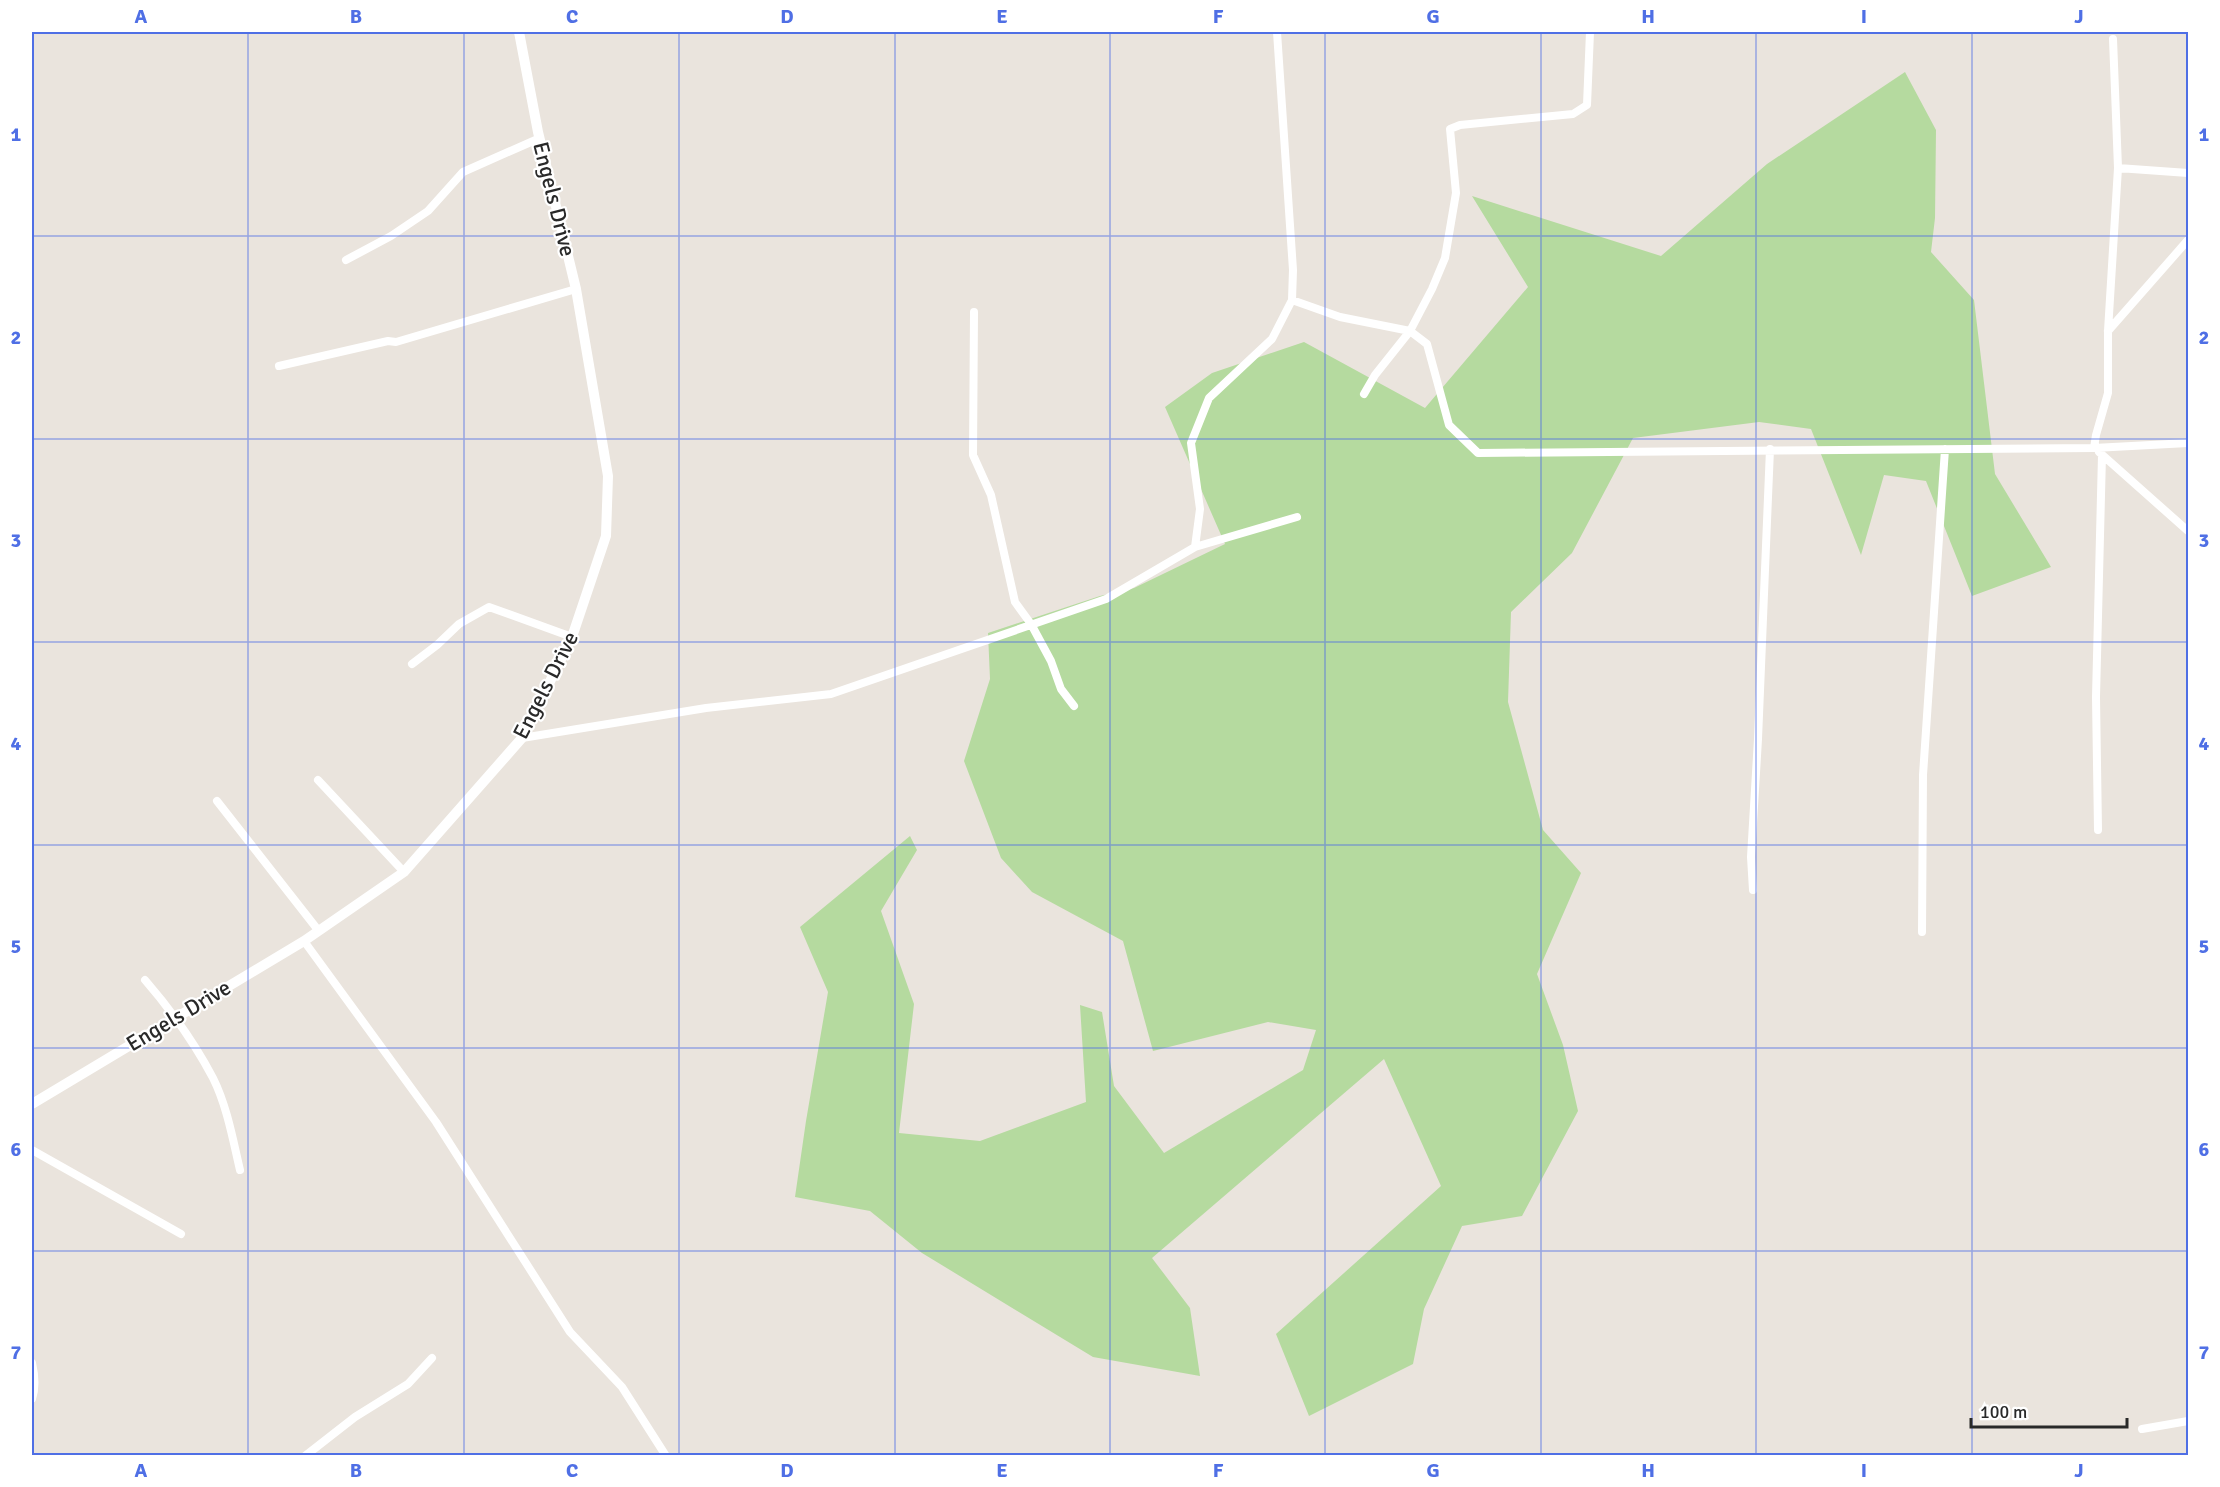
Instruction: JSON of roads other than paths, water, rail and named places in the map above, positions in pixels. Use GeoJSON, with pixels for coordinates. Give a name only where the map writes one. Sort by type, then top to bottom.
{"type":"FeatureCollection","features":[{"type":"Feature","properties":{"kind":"street","name":"Engels Drive"},"geometry":{"type":"LineString","coordinates":[[32,1101],[304,941],[404,872],[522,738],[572,637],[606,536],[608,476],[576,289],[540,138],[519,32]]}},
{"type":"Feature","properties":{"kind":"street"},"geometry":{"type":"LineString","coordinates":[[1195,547],[1200,509],[1191,443],[1209,398],[1272,339],[1292,300],[1293,270],[1277,32]]}},
{"type":"Feature","properties":{"kind":"street"},"geometry":{"type":"LineString","coordinates":[[1364,394],[1375,375],[1410,331],[1445,258],[1456,193],[1450,129],[1460,125],[1573,114],[1587,105],[1590,32]]}},
{"type":"Feature","properties":{"kind":"street"},"geometry":{"type":"LineString","coordinates":[[2094,448],[2108,393],[2108,331],[2118,168],[2113,39]]}},
{"type":"Feature","properties":{"kind":"street"},"geometry":{"type":"LineString","coordinates":[[346,260],[391,236],[429,211],[463,172],[540,138]]}},
{"type":"Feature","properties":{"kind":"street"},"geometry":{"type":"LineString","coordinates":[[2118,168],[2188,173]]}},
{"type":"Feature","properties":{"kind":"street"},"geometry":{"type":"LineString","coordinates":[[2108,331],[2188,240]]}},
{"type":"Feature","properties":{"kind":"street"},"geometry":{"type":"LineString","coordinates":[[279,366],[388,341],[396,342],[576,289]]}},
{"type":"Feature","properties":{"kind":"street"},"geometry":{"type":"LineString","coordinates":[[1292,300],[1340,317],[1410,331],[1427,344],[1449,425],[1478,453],[2094,448],[2188,443]]}},
{"type":"Feature","properties":{"kind":"street"},"geometry":{"type":"LineString","coordinates":[[974,312],[973,455],[992,495],[1015,603],[1031,624],[1051,661],[1060,689],[1074,706]]}},
{"type":"Feature","properties":{"kind":"street"},"geometry":{"type":"LineString","coordinates":[[1922,932],[1923,775],[1945,448]]}},
{"type":"Feature","properties":{"kind":"street"},"geometry":{"type":"LineString","coordinates":[[2094,448],[2188,531]]}},
{"type":"Feature","properties":{"kind":"street"},"geometry":{"type":"LineString","coordinates":[[1753,890],[1751,857],[1770,450]]}},
{"type":"Feature","properties":{"kind":"street"},"geometry":{"type":"LineString","coordinates":[[2098,830],[2096,697],[2102,454]]}},
{"type":"Feature","properties":{"kind":"street"},"geometry":{"type":"LineString","coordinates":[[522,738],[706,708],[831,694],[1106,599],[1195,547],[1297,517]]}},
{"type":"Feature","properties":{"kind":"street"},"geometry":{"type":"LineString","coordinates":[[412,664],[459,624],[489,607],[572,637]]}},
{"type":"Feature","properties":{"kind":"street"},"geometry":{"type":"LineString","coordinates":[[318,780],[404,872]]}},
{"type":"Feature","properties":{"kind":"street"},"geometry":{"type":"LineString","coordinates":[[217,801],[318,930]]}},
{"type":"Feature","properties":{"kind":"street"},"geometry":{"type":"LineString","coordinates":[[304,941],[436,1122],[570,1332],[622,1387],[666,1455]]}},
{"type":"Feature","properties":{"kind":"street"},"geometry":{"type":"LineString","coordinates":[[145,980],[176,1016],[213,1079],[229,1125],[240,1170]]}},
{"type":"Feature","properties":{"kind":"street"},"geometry":{"type":"LineString","coordinates":[[32,1150],[181,1234]]}},
{"type":"Feature","properties":{"kind":"street"},"geometry":{"type":"LineString","coordinates":[[304,1455],[355,1417],[408,1384],[432,1358]]}},
{"type":"Feature","properties":{"kind":"street"},"geometry":{"type":"LineString","coordinates":[[32,1363],[35,1377],[32,1399]]}},
{"type":"Feature","properties":{"kind":"street"},"geometry":{"type":"LineString","coordinates":[[2142,1429],[2188,1420]]}}]}
